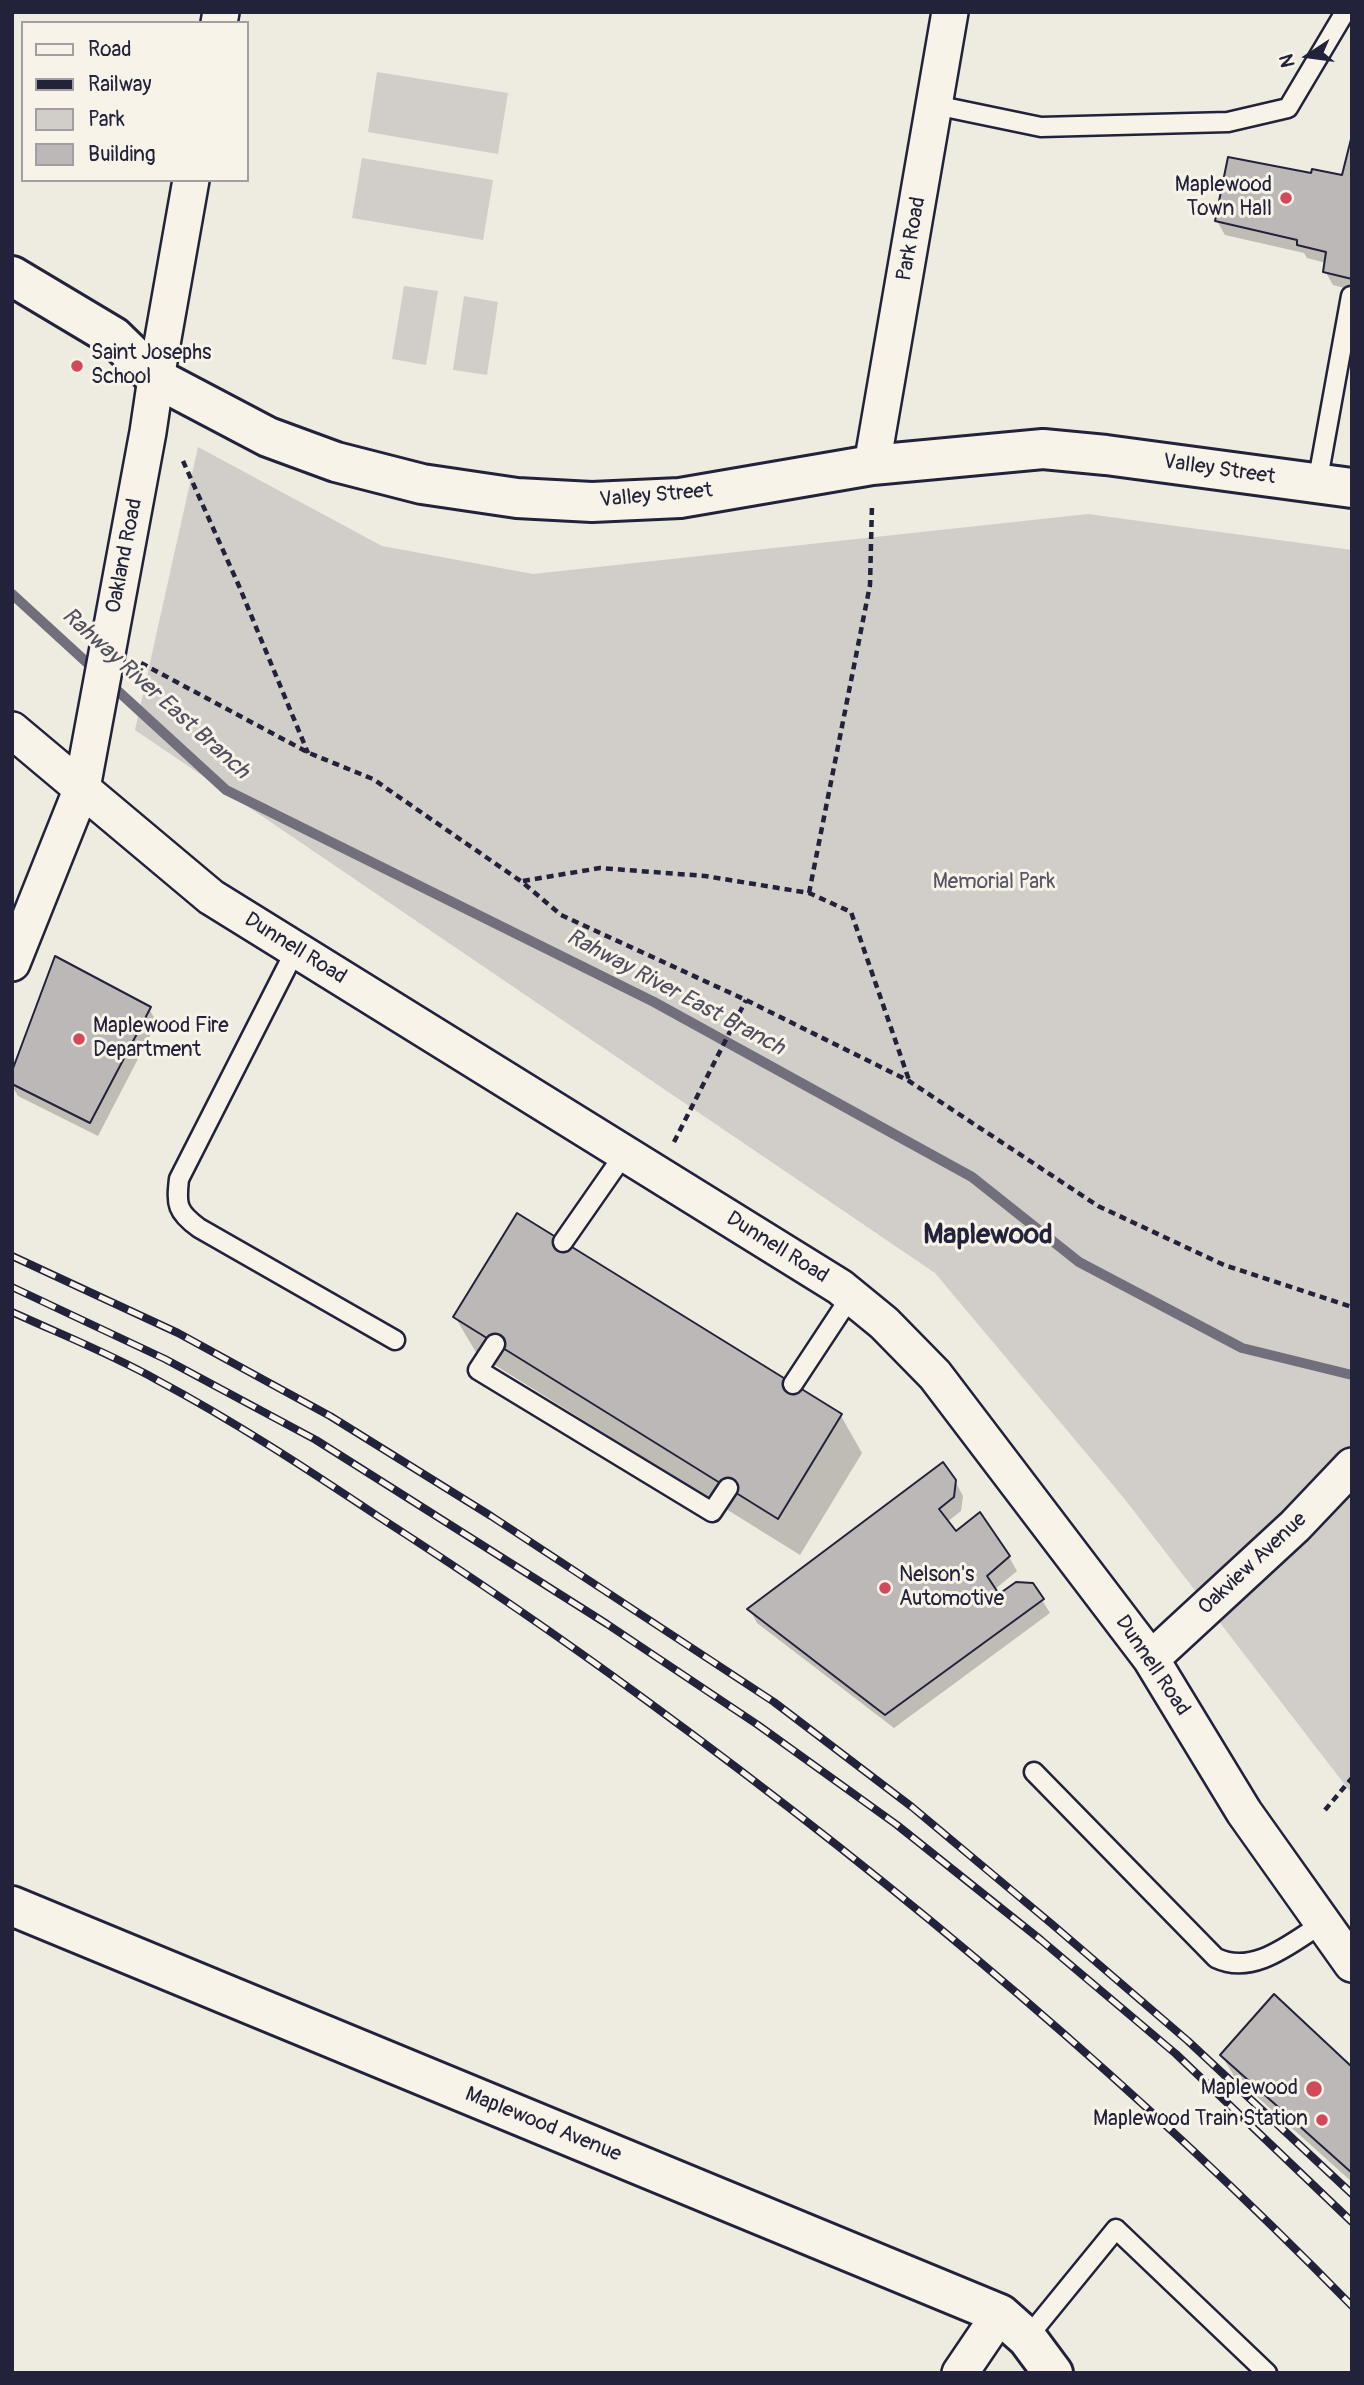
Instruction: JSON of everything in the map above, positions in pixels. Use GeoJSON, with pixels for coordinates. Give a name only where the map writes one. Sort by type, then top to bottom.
{"type":"FeatureCollection","features":[{"type":"Feature","properties":{"kind":"main road","name":"Valley Street"},"geometry":{"type":"LineString","coordinates":[[12,276],[114,337],[156,378],[268,437],[336,462],[422,484],[517,498],[592,502],[680,498],[872,465],[1043,449],[1106,454],[1335,486]]}},
{"type":"Feature","properties":{"kind":"main road","name":"Maplewood Avenue"},"geometry":{"type":"LineString","coordinates":[[12,1906],[1014,2326]]}},
{"type":"Feature","properties":{"kind":"main road"},"geometry":{"type":"LineString","coordinates":[[1014,2326],[1053,2373]]}},
{"type":"Feature","properties":{"kind":"street","name":"Park Road"},"geometry":{"type":"LineString","coordinates":[[872,465],[950,12]]}},
{"type":"Feature","properties":{"kind":"street","name":"Oakland Road"},"geometry":{"type":"LineString","coordinates":[[12,962],[82,788],[92,733],[121,655],[148,432],[191,182]]}},
{"type":"Feature","properties":{"kind":"street","name":"Dunnell Road"},"geometry":{"type":"LineString","coordinates":[[12,730],[211,897],[840,1287],[884,1323],[935,1375],[1151,1658],[1244,1812],[1352,1964]]}},
{"type":"Feature","properties":{"kind":"street","name":"Oakview Avenue"},"geometry":{"type":"LineString","coordinates":[[1151,1658],[1296,1526],[1352,1466]]}},
{"type":"Feature","properties":{"kind":"street"},"geometry":{"type":"LineString","coordinates":[[960,2373],[1014,2326]]}},
{"type":"Feature","properties":{"kind":"lane"},"geometry":{"type":"LineString","coordinates":[[935,105],[1041,127],[1227,122],[1264,114],[1288,108],[1345,12]]}},
{"type":"Feature","properties":{"kind":"lane"},"geometry":{"type":"LineString","coordinates":[[1335,486],[1351,296]]}},
{"type":"Feature","properties":{"kind":"lane"},"geometry":{"type":"LineString","coordinates":[[296,949],[179,1179],[176,1202],[185,1218],[199,1228],[395,1340]]}},
{"type":"Feature","properties":{"kind":"lane"},"geometry":{"type":"LineString","coordinates":[[563,1241],[625,1153]]}},
{"type":"Feature","properties":{"kind":"lane"},"geometry":{"type":"LineString","coordinates":[[793,1384],[851,1296]]}},
{"type":"Feature","properties":{"kind":"lane"},"geometry":{"type":"LineString","coordinates":[[495,1344],[478,1370],[712,1513],[728,1488]]}},
{"type":"Feature","properties":{"kind":"lane"},"geometry":{"type":"LineString","coordinates":[[1034,1772],[1216,1958],[1231,1963],[1256,1961],[1323,1923]]}},
{"type":"Feature","properties":{"kind":"lane"},"geometry":{"type":"LineString","coordinates":[[1014,2326],[1116,2229],[1266,2373]]}},
{"type":"Feature","properties":{"kind":"path"},"geometry":{"type":"LineString","coordinates":[[183,461],[309,753]]}},
{"type":"Feature","properties":{"kind":"path"},"geometry":{"type":"LineString","coordinates":[[809,893],[870,585],[872,465]]}},
{"type":"Feature","properties":{"kind":"path"},"geometry":{"type":"LineString","coordinates":[[121,655],[309,753],[373,779],[522,881],[561,915],[747,1000],[909,1082],[1098,1206],[1224,1265],[1352,1307]]}},
{"type":"Feature","properties":{"kind":"path"},"geometry":{"type":"LineString","coordinates":[[522,881],[600,868],[705,876],[809,893],[851,912],[909,1082]]}},
{"type":"Feature","properties":{"kind":"path"},"geometry":{"type":"LineString","coordinates":[[687,1120],[747,1000]]}},
{"type":"Feature","properties":{"kind":"path"},"geometry":{"type":"LineString","coordinates":[[1325,1811],[1352,1778]]}},
{"type":"Feature","properties":{"kind":"green space"},"geometry":{"type":"Polygon","coordinates":[[[377,72],[508,93],[498,154],[368,132],[377,72]]]}},
{"type":"Feature","properties":{"kind":"green space"},"geometry":{"type":"Polygon","coordinates":[[[362,158],[493,180],[483,240],[352,218],[362,158]]]}},
{"type":"Feature","properties":{"kind":"green space"},"geometry":{"type":"Polygon","coordinates":[[[404,286],[438,291],[426,365],[392,359],[404,286]]]}},
{"type":"Feature","properties":{"kind":"green space"},"geometry":{"type":"Polygon","coordinates":[[[464,296],[498,302],[487,375],[453,370],[464,296]]]}},
{"type":"Feature","properties":{"kind":"green space","name":"Memorial Park"},"geometry":{"type":"Polygon","coordinates":[[[198,447],[382,546],[533,574],[1088,514],[1352,550],[1352,1794],[1123,1497],[935,1273],[135,730],[198,447]]]}},
{"type":"Feature","properties":{"kind":"building","name":"Maplewood Town Hall"},"geometry":{"type":"Polygon","coordinates":[[[1352,135],[1352,279],[1323,272],[1326,252],[1297,245],[1297,240],[1215,221],[1228,157],[1311,173],[1312,169],[1342,175],[1352,135]]]}},
{"type":"Feature","properties":{"kind":"building","name":"Maplewood Fire Department"},"geometry":{"type":"Polygon","coordinates":[[[55,956],[151,1007],[90,1123],[12,1084],[12,1071],[55,956]]]}},
{"type":"Feature","properties":{"kind":"building"},"geometry":{"type":"Polygon","coordinates":[[[517,1213],[842,1414],[778,1519],[453,1317],[517,1213]]]}},
{"type":"Feature","properties":{"kind":"building","name":"Nelson's Automotive"},"geometry":{"type":"Polygon","coordinates":[[[943,1462],[956,1480],[954,1497],[939,1509],[956,1531],[980,1512],[1010,1556],[987,1576],[999,1594],[1016,1582],[1033,1583],[1044,1599],[885,1715],[747,1609],[943,1462]]]}},
{"type":"Feature","properties":{"kind":"building","name":"Maplewood Train Station"},"geometry":{"type":"Polygon","coordinates":[[[1274,1994],[1352,2067],[1352,2173],[1220,2055],[1274,1994]]]}},
{"type":"Feature","properties":{"kind":"waterway","name":"Rahway River East Branch"},"geometry":{"type":"LineString","coordinates":[[12,594],[226,790],[654,1002],[972,1177],[1079,1262],[1242,1348],[1352,1375]]}},
{"type":"Feature","properties":{"kind":"railway"},"geometry":{"type":"LineString","coordinates":[[12,1256],[178,1333],[330,1416],[491,1516],[774,1702],[912,1807],[1053,1925],[1188,2041],[1352,2194]]}},
{"type":"Feature","properties":{"kind":"railway"},"geometry":{"type":"LineString","coordinates":[[12,1287],[165,1359],[316,1440],[607,1624],[758,1725],[897,1825],[1041,1940],[1176,2054],[1352,2222]]}},
{"type":"Feature","properties":{"kind":"railway"},"geometry":{"type":"LineString","coordinates":[[12,1312],[140,1371],[242,1429],[479,1583],[643,1698],[829,1839],[1010,1987],[1185,2143],[1352,2306]]}},
{"type":"Feature","properties":{"kind":"place","name":"Maplewood Town Hall"},"geometry":{"type":"Point","coordinates":[1286,198]}},
{"type":"Feature","properties":{"kind":"place","name":"Saint Josephs School"},"geometry":{"type":"Point","coordinates":[77,366]}},
{"type":"Feature","properties":{"kind":"place","name":"Maplewood Fire Department"},"geometry":{"type":"Point","coordinates":[79,1039]}},
{"type":"Feature","properties":{"kind":"place","name":"Nelson's Automotive"},"geometry":{"type":"Point","coordinates":[885,1588]}},
{"type":"Feature","properties":{"kind":"place","name":"Maplewood"},"geometry":{"type":"Point","coordinates":[1314,2089]}},
{"type":"Feature","properties":{"kind":"place","name":"Maplewood Train Station"},"geometry":{"type":"Point","coordinates":[1322,2120]}},
{"type":"Feature","properties":{"kind":"district","name":"Maplewood"},"geometry":{"type":"Point","coordinates":[988,1236]}}]}
